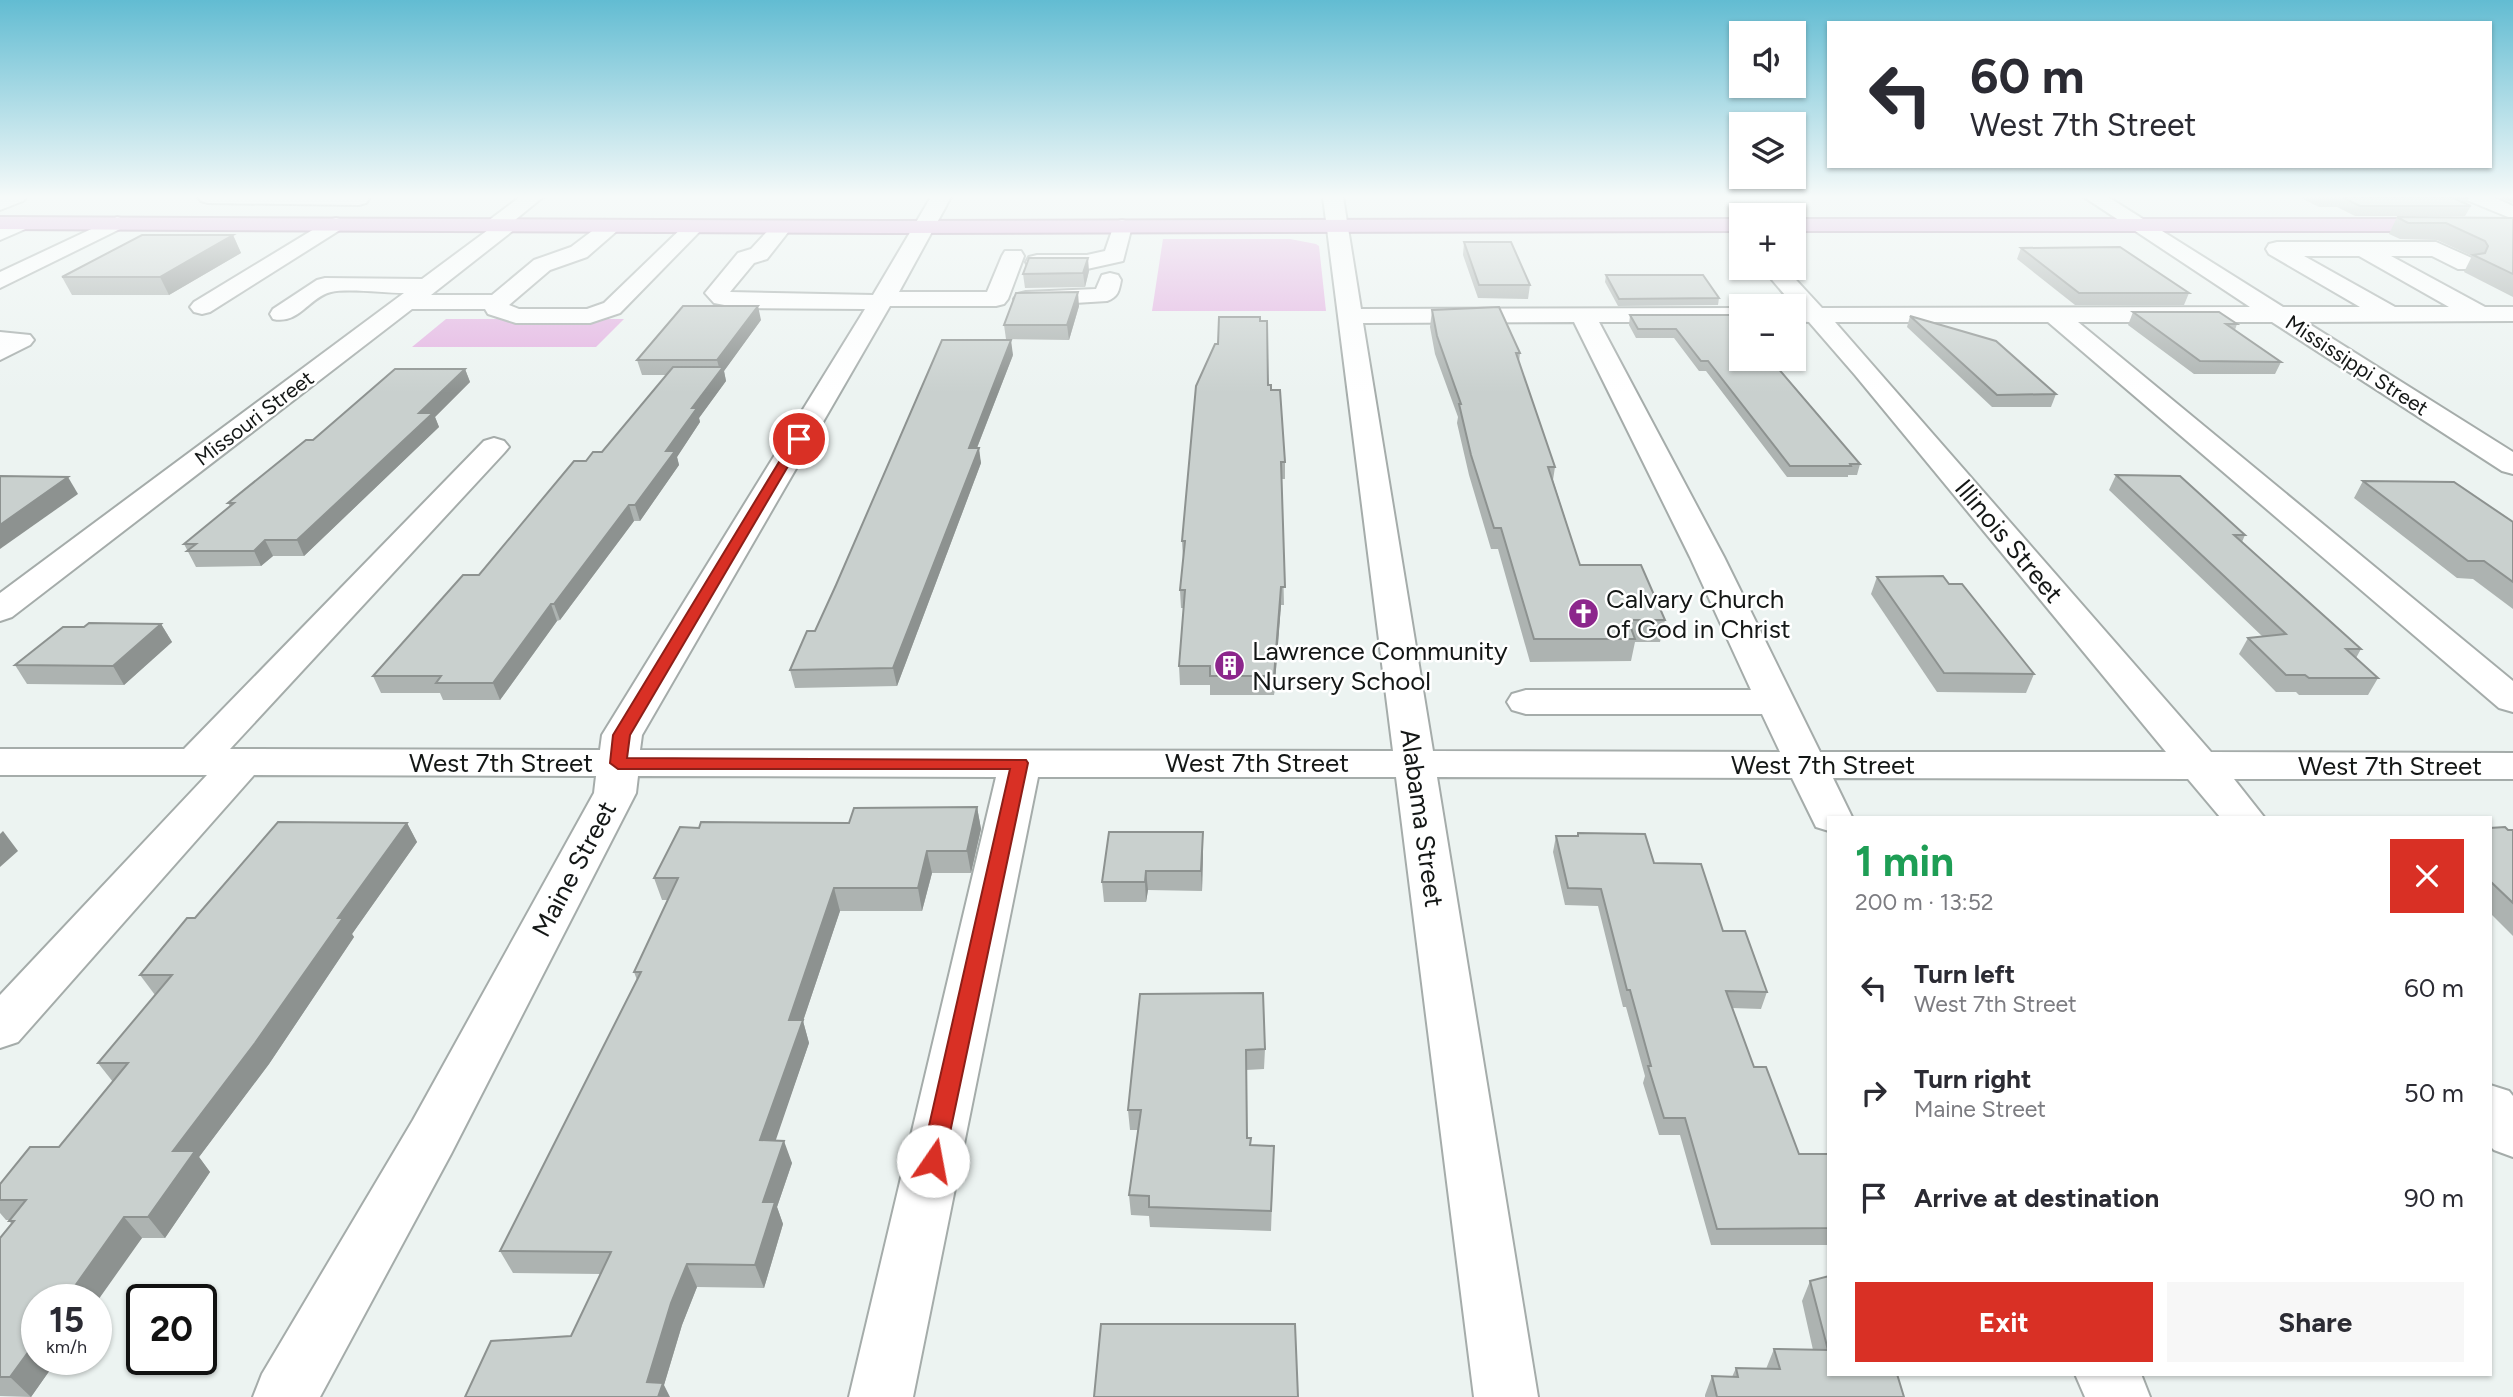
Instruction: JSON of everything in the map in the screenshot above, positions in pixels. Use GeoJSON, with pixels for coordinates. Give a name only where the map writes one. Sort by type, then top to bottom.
{"type":"FeatureCollection","features":[{"type":"Feature","properties":{"kind":"street"},"geometry":{"type":"LineString","coordinates":[[0,281],[38,262]]}},
{"type":"Feature","properties":{"kind":"street"},"geometry":{"type":"LineString","coordinates":[[202,307],[269,262]]}},
{"type":"Feature","properties":{"kind":"street","name":"Missouri Street"},"geometry":{"type":"LineString","coordinates":[[0,610],[456,262]]}},
{"type":"Feature","properties":{"kind":"street"},"geometry":{"type":"LineString","coordinates":[[498,305],[542,265],[550,262]]}},
{"type":"Feature","properties":{"kind":"street"},"geometry":{"type":"LineString","coordinates":[[282,314],[325,285],[418,293],[498,305],[516,316],[590,316],[612,308],[660,262]]}},
{"type":"Feature","properties":{"kind":"street"},"geometry":{"type":"LineString","coordinates":[[760,262],[742,285],[743,289],[883,297],[1080,299],[1107,293],[1113,262]]}},
{"type":"Feature","properties":{"kind":"street","name":"Maine Street"},"geometry":{"type":"LineString","coordinates":[[285,1397],[432,1137],[615,793],[622,735],[903,262]]}},
{"type":"Feature","properties":{"kind":"street"},"geometry":{"type":"LineString","coordinates":[[996,299],[1011,262]]}},
{"type":"Feature","properties":{"kind":"street"},"geometry":{"type":"LineString","coordinates":[[1088,262],[1112,268]]}},
{"type":"Feature","properties":{"kind":"street","name":"Alabama Street"},"geometry":{"type":"LineString","coordinates":[[1342,262],[1506,1397]]}},
{"type":"Feature","properties":{"kind":"street","name":"Mississippi Street"},"geometry":{"type":"LineString","coordinates":[[2196,262],[2513,465]]}},
{"type":"Feature","properties":{"kind":"street"},"geometry":{"type":"LineString","coordinates":[[2300,262],[2390,314]]}},
{"type":"Feature","properties":{"kind":"street"},"geometry":{"type":"LineString","coordinates":[[2393,262],[2481,314]]}},
{"type":"Feature","properties":{"kind":"street"},"geometry":{"type":"LineString","coordinates":[[2462,262],[2466,264]]}},
{"type":"Feature","properties":{"kind":"street"},"geometry":{"type":"LineString","coordinates":[[1583,315],[1707,557],[1830,816]]}},
{"type":"Feature","properties":{"kind":"street"},"geometry":{"type":"LineString","coordinates":[[1349,316],[1729,315]]}},
{"type":"Feature","properties":{"kind":"street"},"geometry":{"type":"LineString","coordinates":[[1806,315],[2512,315]]}},
{"type":"Feature","properties":{"kind":"street"},"geometry":{"type":"LineString","coordinates":[[2055,315],[2513,700]]}},
{"type":"Feature","properties":{"kind":"street","name":"Illinois Street"},"geometry":{"type":"LineString","coordinates":[[1806,317],[1873,380],[2242,816]]}},
{"type":"Feature","properties":{"kind":"street"},"geometry":{"type":"LineString","coordinates":[[0,340],[21,340],[0,352]]}},
{"type":"Feature","properties":{"kind":"street"},"geometry":{"type":"LineString","coordinates":[[195,762],[494,447]]}},
{"type":"Feature","properties":{"kind":"street"},"geometry":{"type":"LineString","coordinates":[[1526,702],[1775,702]]}},
{"type":"Feature","properties":{"kind":"street"},"geometry":{"type":"LineString","coordinates":[[1590,702],[1609,764]]}},
{"type":"Feature","properties":{"kind":"street","name":"West 7th Street"},"geometry":{"type":"LineString","coordinates":[[0,762],[2513,766]]}},
{"type":"Feature","properties":{"kind":"street"},"geometry":{"type":"LineString","coordinates":[[0,1028],[243,762]]}},
{"type":"Feature","properties":{"kind":"street"},"geometry":{"type":"LineString","coordinates":[[881,1397],[1020,763]]}},
{"type":"Feature","properties":{"kind":"street"},"geometry":{"type":"LineString","coordinates":[[2492,1109],[2513,1134]]}},
{"type":"Feature","properties":{"kind":"street"},"geometry":{"type":"LineString","coordinates":[[2108,1376],[2118,1397]]}},
{"type":"Feature","properties":{"kind":"shaded area"},"geometry":{"type":"Polygon","coordinates":[[[1159,262],[1321,262],[1326,311],[1152,311],[1159,262]]]}},
{"type":"Feature","properties":{"kind":"shaded area"},"geometry":{"type":"Polygon","coordinates":[[[446,319],[624,319],[596,347],[412,347],[446,319]]]}},
{"type":"Feature","properties":{"kind":"building"},"geometry":{"type":"Polygon","coordinates":[[[90,262],[186,262],[160,277],[62,277],[90,262]]]}},
{"type":"Feature","properties":{"kind":"building"},"geometry":{"type":"Polygon","coordinates":[[[1027,262],[1087,262],[1083,273],[1023,274],[1027,262]]]}},
{"type":"Feature","properties":{"kind":"building"},"geometry":{"type":"Polygon","coordinates":[[[1471,262],[1520,262],[1530,285],[1479,285],[1471,262]]]}},
{"type":"Feature","properties":{"kind":"building"},"geometry":{"type":"Polygon","coordinates":[[[2039,262],[2143,262],[2189,293],[2079,293],[2039,262]]]}},
{"type":"Feature","properties":{"kind":"building"},"geometry":{"type":"Polygon","coordinates":[[[2488,262],[2513,262],[2513,274],[2488,262]]]}},
{"type":"Feature","properties":{"kind":"building"},"geometry":{"type":"Polygon","coordinates":[[[1606,275],[1703,275],[1719,298],[1619,299],[1606,275]]]}},
{"type":"Feature","properties":{"kind":"building"},"geometry":{"type":"Polygon","coordinates":[[[1078,292],[1067,325],[1004,325],[1016,293],[1078,292]]]}},
{"type":"Feature","properties":{"kind":"building"},"geometry":{"type":"Polygon","coordinates":[[[683,306],[758,306],[717,360],[637,360],[683,306]]]}},
{"type":"Feature","properties":{"kind":"building"},"geometry":{"type":"Polygon","coordinates":[[[1499,307],[1520,353],[1516,353],[1555,467],[1548,467],[1580,565],[1641,565],[1665,620],[1628,620],[1635,639],[1534,639],[1501,528],[1494,528],[1471,455],[1461,404],[1437,336],[1432,310],[1499,307]]]}},
{"type":"Feature","properties":{"kind":"building"},"geometry":{"type":"Polygon","coordinates":[[[2133,312],[2219,312],[2237,324],[2226,324],[2281,362],[2200,361],[2133,312]]]}},
{"type":"Feature","properties":{"kind":"building"},"geometry":{"type":"Polygon","coordinates":[[[1630,315],[1729,315],[1729,371],[1780,371],[1860,464],[1790,466],[1708,361],[1701,361],[1676,329],[1638,329],[1630,315]]]}},
{"type":"Feature","properties":{"kind":"building"},"geometry":{"type":"Polygon","coordinates":[[[1910,316],[1996,341],[2056,394],[1997,395],[1910,316]]]}},
{"type":"Feature","properties":{"kind":"building"},"geometry":{"type":"Polygon","coordinates":[[[1219,317],[1260,317],[1260,321],[1267,321],[1268,385],[1271,385],[1271,390],[1280,390],[1285,462],[1281,462],[1285,587],[1281,587],[1274,676],[1210,676],[1210,666],[1179,666],[1185,590],[1180,590],[1185,541],[1182,541],[1196,386],[1215,344],[1218,344],[1219,317]]]}},
{"type":"Feature","properties":{"kind":"building"},"geometry":{"type":"Polygon","coordinates":[[[942,340],[1011,340],[969,448],[979,448],[893,668],[790,670],[807,631],[815,631],[942,340]]]}},
{"type":"Feature","properties":{"kind":"building"},"geometry":{"type":"Polygon","coordinates":[[[673,367],[723,367],[692,408],[697,408],[666,451],[675,451],[635,505],[629,505],[554,604],[551,604],[493,683],[436,683],[441,676],[373,676],[463,575],[479,575],[574,461],[586,461],[593,452],[602,452],[673,367]]]}},
{"type":"Feature","properties":{"kind":"building"},"geometry":{"type":"Polygon","coordinates":[[[395,369],[465,369],[419,413],[433,413],[297,540],[265,540],[254,551],[187,551],[196,544],[184,544],[234,503],[228,503],[306,440],[313,440],[395,369]]]}},
{"type":"Feature","properties":{"kind":"building"},"geometry":{"type":"Polygon","coordinates":[[[2116,475],[2180,476],[2245,535],[2234,535],[2361,649],[2346,649],[2378,678],[2309,678],[2305,675],[2286,675],[2248,638],[2286,634],[2116,475]]]}},
{"type":"Feature","properties":{"kind":"building"},"geometry":{"type":"Polygon","coordinates":[[[0,476],[68,477],[0,525],[0,476]]]}},
{"type":"Feature","properties":{"kind":"building"},"geometry":{"type":"Polygon","coordinates":[[[2363,481],[2454,482],[2513,522],[2513,582],[2484,561],[2468,561],[2363,481]]]}},
{"type":"Feature","properties":{"kind":"building"},"geometry":{"type":"Polygon","coordinates":[[[1943,576],[1949,584],[1962,584],[2034,674],[1944,673],[1877,577],[1943,576]]]}},
{"type":"Feature","properties":{"kind":"building"},"geometry":{"type":"Polygon","coordinates":[[[89,623],[161,624],[113,666],[15,665],[63,627],[84,627],[89,623]]]}},
{"type":"Feature","properties":{"kind":"building"},"geometry":{"type":"Polygon","coordinates":[[[977,807],[967,851],[927,851],[918,888],[834,888],[789,1020],[803,1020],[760,1140],[784,1141],[763,1202],[775,1202],[755,1265],[687,1264],[671,1303],[647,1382],[663,1383],[658,1397],[465,1397],[491,1341],[571,1336],[611,1252],[500,1251],[641,972],[634,972],[678,878],[654,878],[680,827],[699,828],[701,822],[849,823],[854,808],[977,807]]]}},
{"type":"Feature","properties":{"kind":"building"},"geometry":{"type":"Polygon","coordinates":[[[278,822],[407,823],[338,918],[343,918],[255,1043],[173,1151],[195,1151],[148,1217],[124,1217],[76,1284],[21,1284],[21,1362],[10,1377],[0,1377],[0,1238],[14,1221],[9,1221],[26,1200],[0,1200],[0,1184],[30,1147],[59,1147],[128,1063],[98,1063],[172,975],[140,975],[187,918],[195,918],[278,822]]]}},
{"type":"Feature","properties":{"kind":"building"},"geometry":{"type":"Polygon","coordinates":[[[2505,827],[2513,830],[2513,903],[2492,883],[2492,828],[2505,827]]]}},
{"type":"Feature","properties":{"kind":"building"},"geometry":{"type":"Polygon","coordinates":[[[1109,832],[1203,832],[1201,871],[1146,871],[1145,882],[1102,882],[1109,832]]]}},
{"type":"Feature","properties":{"kind":"building"},"geometry":{"type":"Polygon","coordinates":[[[1578,833],[1645,834],[1654,863],[1701,864],[1723,931],[1745,931],[1767,992],[1726,991],[1754,1067],[1766,1067],[1799,1154],[1827,1154],[1827,1228],[1717,1229],[1685,1118],[1664,1118],[1601,889],[1568,888],[1556,836],[1578,836],[1578,833]]]}},
{"type":"Feature","properties":{"kind":"building"},"geometry":{"type":"Polygon","coordinates":[[[1263,993],[1265,1049],[1246,1050],[1247,1138],[1251,1138],[1250,1145],[1274,1146],[1271,1211],[1149,1207],[1149,1196],[1129,1195],[1141,1110],[1128,1110],[1140,994],[1263,993]]]}},
{"type":"Feature","properties":{"kind":"building"},"geometry":{"type":"Polygon","coordinates":[[[1827,1277],[1827,1346],[1810,1281],[1827,1277]]]}},
{"type":"Feature","properties":{"kind":"building"},"geometry":{"type":"Polygon","coordinates":[[[1101,1324],[1295,1324],[1298,1397],[1094,1397],[1101,1324]]]}},
{"type":"Feature","properties":{"kind":"building"},"geometry":{"type":"Polygon","coordinates":[[[1774,1349],[1827,1350],[1827,1376],[1898,1376],[1904,1397],[1717,1397],[1712,1376],[1738,1377],[1736,1368],[1780,1369],[1774,1349]]]}},
{"type":"Feature","properties":{"kind":"place","name":"Calvary Church of God in Christ"},"geometry":{"type":"Point","coordinates":[1583,614]}},
{"type":"Feature","properties":{"kind":"place","name":"Lawrence Community Nursery School"},"geometry":{"type":"Point","coordinates":[1229,666]}},
{"type":"Feature","properties":{"kind":"route"},"geometry":{"type":"LineString","coordinates":[[799,439],[622,735],[618,763],[1020,763],[933,1161]]}}]}
